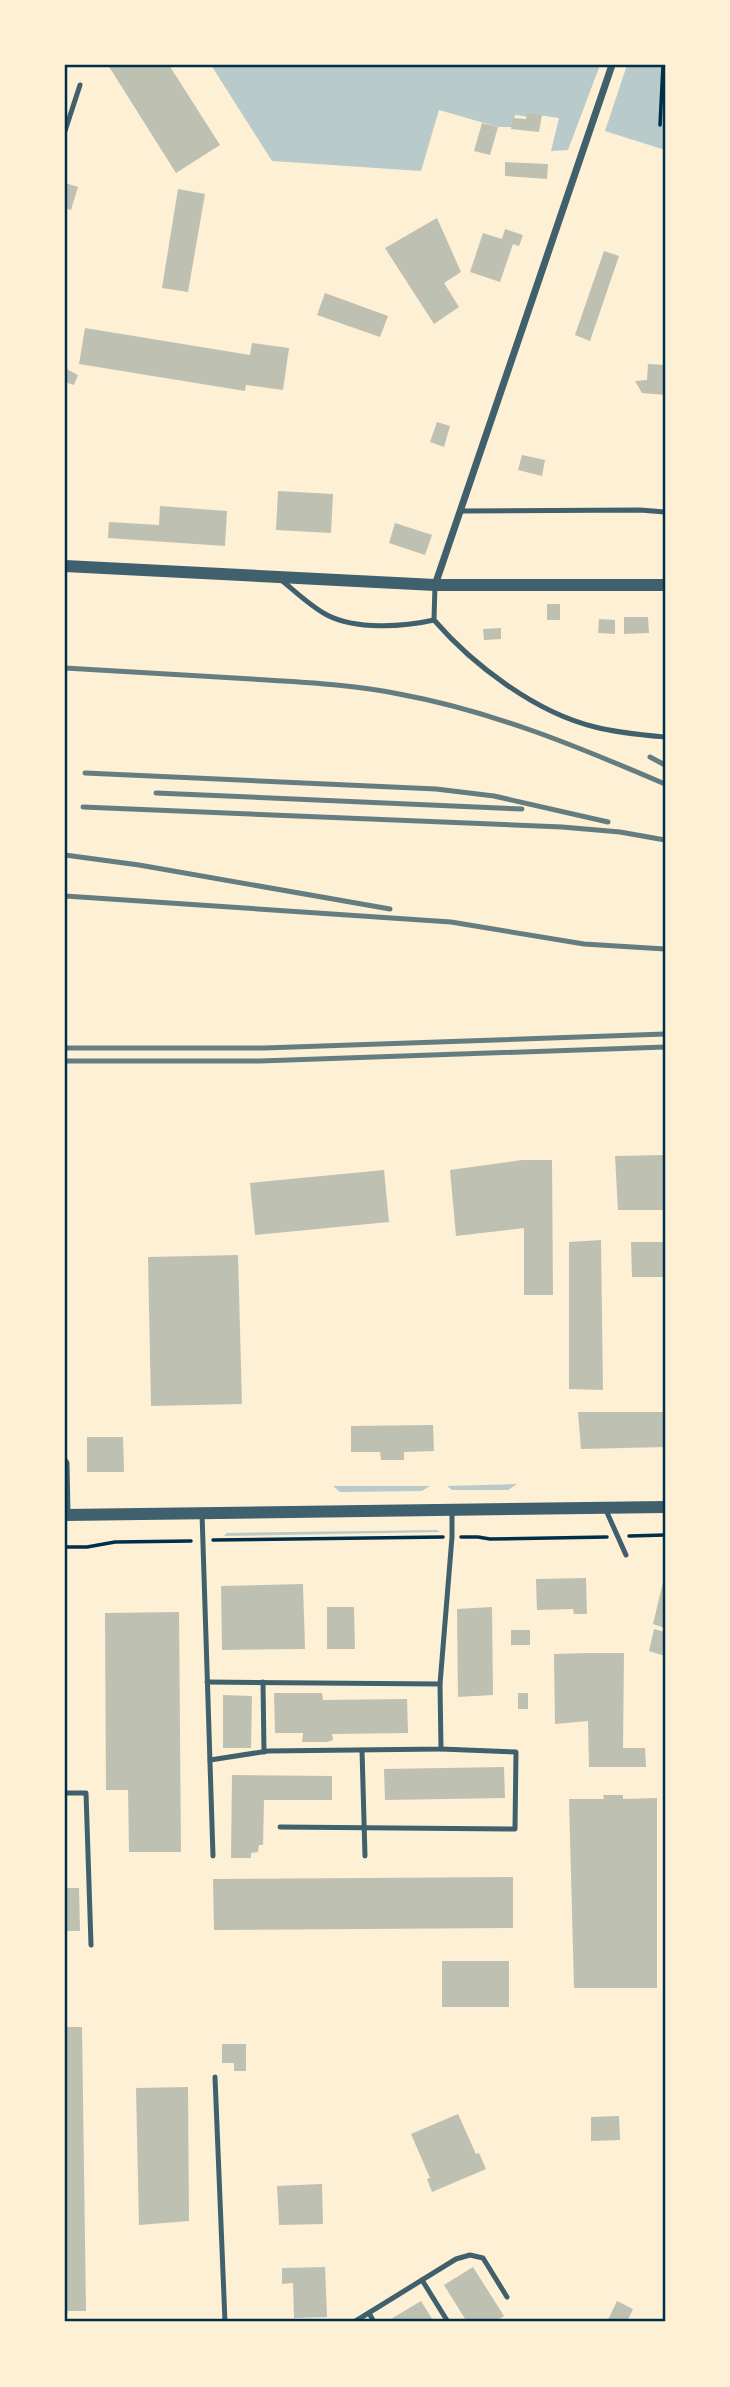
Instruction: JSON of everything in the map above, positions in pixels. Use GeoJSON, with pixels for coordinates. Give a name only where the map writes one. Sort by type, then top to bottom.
{"type":"FeatureCollection","features":[{"type":"Feature","properties":{"kind":"street"},"geometry":{"type":"LineString","coordinates":[[435,585],[612,65]]}},
{"type":"Feature","properties":{"kind":"street"},"geometry":{"type":"LineString","coordinates":[[65,566],[435,585],[665,585]]}},
{"type":"Feature","properties":{"kind":"street"},"geometry":{"type":"LineString","coordinates":[[66,1515],[665,1507]]}},
{"type":"Feature","properties":{"kind":"lane"},"geometry":{"type":"LineString","coordinates":[[65,131],[80,85]]}},
{"type":"Feature","properties":{"kind":"lane"},"geometry":{"type":"LineString","coordinates":[[461,510],[665,512]]}},
{"type":"Feature","properties":{"kind":"lane"},"geometry":{"type":"LineString","coordinates":[[277,577],[318,610],[340,621],[398,626],[434,620]]}},
{"type":"Feature","properties":{"kind":"lane"},"geometry":{"type":"LineString","coordinates":[[435,585],[434,620],[464,652],[487,670],[546,707],[593,727],[665,737]]}},
{"type":"Feature","properties":{"kind":"lane"},"geometry":{"type":"LineString","coordinates":[[65,1460],[66,1515]]}},
{"type":"Feature","properties":{"kind":"lane"},"geometry":{"type":"LineString","coordinates":[[605,1508],[626,1555]]}},
{"type":"Feature","properties":{"kind":"lane"},"geometry":{"type":"LineString","coordinates":[[441,1749],[440,1684],[452,1510]]}},
{"type":"Feature","properties":{"kind":"lane"},"geometry":{"type":"LineString","coordinates":[[202,1513],[213,1856]]}},
{"type":"Feature","properties":{"kind":"lane"},"geometry":{"type":"LineString","coordinates":[[207,1682],[440,1684]]}},
{"type":"Feature","properties":{"kind":"lane"},"geometry":{"type":"LineString","coordinates":[[263,1682],[264,1752]]}},
{"type":"Feature","properties":{"kind":"lane"},"geometry":{"type":"LineString","coordinates":[[209,1760],[264,1752],[441,1749],[516,1752],[515,1829],[279,1827]]}},
{"type":"Feature","properties":{"kind":"lane"},"geometry":{"type":"LineString","coordinates":[[362,1750],[365,1856]]}},
{"type":"Feature","properties":{"kind":"lane"},"geometry":{"type":"LineString","coordinates":[[65,1793],[86,1793],[91,1945]]}},
{"type":"Feature","properties":{"kind":"lane"},"geometry":{"type":"LineString","coordinates":[[215,2077],[225,2322]]}},
{"type":"Feature","properties":{"kind":"lane"},"geometry":{"type":"LineString","coordinates":[[354,2322],[456,2259],[470,2255],[483,2258],[507,2297]]}},
{"type":"Feature","properties":{"kind":"lane"},"geometry":{"type":"LineString","coordinates":[[422,2280],[448,2322]]}},
{"type":"Feature","properties":{"kind":"lane"},"geometry":{"type":"LineString","coordinates":[[369,2313],[374,2322]]}},
{"type":"Feature","properties":{"kind":"path"},"geometry":{"type":"LineString","coordinates":[[660,125],[663,65]]}},
{"type":"Feature","properties":{"kind":"path"},"geometry":{"type":"LineString","coordinates":[[65,1548],[116,1542],[665,1535]]}},
{"type":"Feature","properties":{"kind":"shaded area"},"geometry":{"type":"Polygon","coordinates":[[[211,65],[600,65],[568,150],[551,151],[559,118],[515,115],[513,127],[498,127],[439,110],[421,171],[272,161],[211,65]]]}},
{"type":"Feature","properties":{"kind":"shaded area"},"geometry":{"type":"Polygon","coordinates":[[[627,65],[665,65],[665,150],[605,131],[627,65]]]}},
{"type":"Feature","properties":{"kind":"shaded area"},"geometry":{"type":"Polygon","coordinates":[[[517,1484],[508,1490],[452,1490],[447,1486],[517,1484]]]}},
{"type":"Feature","properties":{"kind":"shaded area"},"geometry":{"type":"Polygon","coordinates":[[[333,1486],[430,1486],[422,1491],[340,1492],[333,1486]]]}},
{"type":"Feature","properties":{"kind":"shaded area"},"geometry":{"type":"Polygon","coordinates":[[[440,1532],[224,1536],[227,1533],[440,1532]]]}},
{"type":"Feature","properties":{"kind":"building"},"geometry":{"type":"Polygon","coordinates":[[[108,65],[169,65],[220,145],[176,173],[108,65]]]}},
{"type":"Feature","properties":{"kind":"building"},"geometry":{"type":"Polygon","coordinates":[[[527,113],[542,115],[539,132],[511,129],[513,118],[526,119],[527,113]]]}},
{"type":"Feature","properties":{"kind":"building"},"geometry":{"type":"Polygon","coordinates":[[[482,123],[498,127],[490,155],[474,151],[482,123]]]}},
{"type":"Feature","properties":{"kind":"building"},"geometry":{"type":"Polygon","coordinates":[[[505,162],[548,164],[547,179],[505,176],[505,162]]]}},
{"type":"Feature","properties":{"kind":"building"},"geometry":{"type":"Polygon","coordinates":[[[65,183],[78,187],[71,210],[65,208],[65,183]]]}},
{"type":"Feature","properties":{"kind":"building"},"geometry":{"type":"Polygon","coordinates":[[[178,189],[205,194],[188,292],[162,288],[178,189]]]}},
{"type":"Feature","properties":{"kind":"building"},"geometry":{"type":"Polygon","coordinates":[[[437,218],[461,272],[444,283],[459,307],[434,324],[385,248],[437,218]]]}},
{"type":"Feature","properties":{"kind":"building"},"geometry":{"type":"Polygon","coordinates":[[[505,229],[523,235],[519,246],[513,244],[500,282],[470,272],[483,233],[502,239],[505,229]]]}},
{"type":"Feature","properties":{"kind":"building"},"geometry":{"type":"Polygon","coordinates":[[[604,251],[619,256],[590,341],[575,335],[604,251]]]}},
{"type":"Feature","properties":{"kind":"building"},"geometry":{"type":"Polygon","coordinates":[[[325,293],[388,316],[380,337],[317,315],[325,293]]]}},
{"type":"Feature","properties":{"kind":"building"},"geometry":{"type":"Polygon","coordinates":[[[85,328],[250,355],[252,343],[289,348],[283,390],[246,385],[245,391],[79,364],[85,328]]]}},
{"type":"Feature","properties":{"kind":"building"},"geometry":{"type":"Polygon","coordinates":[[[648,364],[665,365],[665,395],[642,393],[635,381],[647,380],[648,364]]]}},
{"type":"Feature","properties":{"kind":"building"},"geometry":{"type":"Polygon","coordinates":[[[65,368],[78,375],[74,385],[65,382],[65,368]]]}},
{"type":"Feature","properties":{"kind":"building"},"geometry":{"type":"Polygon","coordinates":[[[437,422],[450,426],[444,447],[430,442],[437,422]]]}},
{"type":"Feature","properties":{"kind":"building"},"geometry":{"type":"Polygon","coordinates":[[[522,455],[545,460],[542,476],[518,470],[522,455]]]}},
{"type":"Feature","properties":{"kind":"building"},"geometry":{"type":"Polygon","coordinates":[[[278,491],[333,494],[331,533],[276,530],[278,491]]]}},
{"type":"Feature","properties":{"kind":"building"},"geometry":{"type":"Polygon","coordinates":[[[160,506],[227,511],[225,546],[108,538],[109,522],[159,525],[160,506]]]}},
{"type":"Feature","properties":{"kind":"building"},"geometry":{"type":"Polygon","coordinates":[[[395,523],[432,535],[425,555],[389,543],[395,523]]]}},
{"type":"Feature","properties":{"kind":"building"},"geometry":{"type":"Polygon","coordinates":[[[547,604],[560,604],[560,620],[547,620],[547,604]]]}},
{"type":"Feature","properties":{"kind":"building"},"geometry":{"type":"Polygon","coordinates":[[[624,617],[648,617],[649,633],[624,634],[624,617]]]}},
{"type":"Feature","properties":{"kind":"building"},"geometry":{"type":"Polygon","coordinates":[[[599,619],[615,620],[615,634],[598,633],[599,619]]]}},
{"type":"Feature","properties":{"kind":"building"},"geometry":{"type":"Polygon","coordinates":[[[501,628],[501,639],[484,640],[483,629],[501,628]]]}},
{"type":"Feature","properties":{"kind":"building"},"geometry":{"type":"Polygon","coordinates":[[[665,1155],[665,1210],[618,1210],[615,1156],[665,1155]]]}},
{"type":"Feature","properties":{"kind":"building"},"geometry":{"type":"Polygon","coordinates":[[[522,1160],[552,1160],[553,1295],[524,1295],[524,1228],[456,1236],[450,1170],[522,1160]]]}},
{"type":"Feature","properties":{"kind":"building"},"geometry":{"type":"Polygon","coordinates":[[[384,1170],[389,1222],[255,1235],[250,1183],[384,1170]]]}},
{"type":"Feature","properties":{"kind":"building"},"geometry":{"type":"Polygon","coordinates":[[[601,1240],[603,1390],[569,1389],[569,1242],[601,1240]]]}},
{"type":"Feature","properties":{"kind":"building"},"geometry":{"type":"Polygon","coordinates":[[[631,1242],[665,1242],[665,1277],[632,1277],[631,1242]]]}},
{"type":"Feature","properties":{"kind":"building"},"geometry":{"type":"Polygon","coordinates":[[[238,1255],[242,1404],[151,1406],[148,1257],[238,1255]]]}},
{"type":"Feature","properties":{"kind":"building"},"geometry":{"type":"Polygon","coordinates":[[[578,1412],[665,1412],[665,1447],[581,1449],[578,1412]]]}},
{"type":"Feature","properties":{"kind":"building"},"geometry":{"type":"Polygon","coordinates":[[[433,1425],[434,1451],[404,1452],[404,1460],[381,1460],[380,1452],[351,1452],[351,1426],[433,1425]]]}},
{"type":"Feature","properties":{"kind":"building"},"geometry":{"type":"Polygon","coordinates":[[[87,1437],[123,1437],[124,1472],[87,1472],[87,1437]]]}},
{"type":"Feature","properties":{"kind":"building"},"geometry":{"type":"Polygon","coordinates":[[[586,1578],[587,1614],[574,1614],[573,1609],[537,1610],[536,1579],[586,1578]]]}},
{"type":"Feature","properties":{"kind":"building"},"geometry":{"type":"Polygon","coordinates":[[[665,1578],[665,1628],[653,1624],[665,1578]]]}},
{"type":"Feature","properties":{"kind":"building"},"geometry":{"type":"Polygon","coordinates":[[[303,1584],[305,1649],[222,1650],[221,1586],[303,1584]]]}},
{"type":"Feature","properties":{"kind":"building"},"geometry":{"type":"Polygon","coordinates":[[[327,1607],[354,1607],[355,1649],[327,1649],[327,1607]]]}},
{"type":"Feature","properties":{"kind":"building"},"geometry":{"type":"Polygon","coordinates":[[[492,1607],[493,1695],[458,1697],[457,1609],[492,1607]]]}},
{"type":"Feature","properties":{"kind":"building"},"geometry":{"type":"Polygon","coordinates":[[[179,1612],[181,1852],[129,1852],[128,1790],[106,1790],[105,1613],[179,1612]]]}},
{"type":"Feature","properties":{"kind":"building"},"geometry":{"type":"Polygon","coordinates":[[[654,1629],[665,1632],[665,1656],[649,1651],[654,1629]]]}},
{"type":"Feature","properties":{"kind":"building"},"geometry":{"type":"Polygon","coordinates":[[[511,1630],[530,1630],[530,1645],[511,1645],[511,1630]]]}},
{"type":"Feature","properties":{"kind":"building"},"geometry":{"type":"Polygon","coordinates":[[[624,1653],[623,1748],[645,1748],[646,1767],[589,1767],[588,1721],[555,1724],[554,1654],[624,1653]]]}},
{"type":"Feature","properties":{"kind":"building"},"geometry":{"type":"Polygon","coordinates":[[[274,1693],[322,1693],[323,1700],[407,1699],[408,1733],[332,1734],[333,1740],[327,1742],[302,1742],[303,1733],[275,1733],[274,1693]]]}},
{"type":"Feature","properties":{"kind":"building"},"geometry":{"type":"Polygon","coordinates":[[[518,1693],[528,1693],[528,1709],[518,1709],[518,1693]]]}},
{"type":"Feature","properties":{"kind":"building"},"geometry":{"type":"Polygon","coordinates":[[[223,1695],[252,1696],[251,1748],[223,1748],[223,1695]]]}},
{"type":"Feature","properties":{"kind":"building"},"geometry":{"type":"Polygon","coordinates":[[[504,1767],[505,1798],[385,1800],[384,1769],[504,1767]]]}},
{"type":"Feature","properties":{"kind":"building"},"geometry":{"type":"Polygon","coordinates":[[[232,1775],[332,1776],[332,1800],[264,1800],[263,1845],[259,1845],[258,1852],[251,1853],[251,1858],[231,1858],[232,1775]]]}},
{"type":"Feature","properties":{"kind":"building"},"geometry":{"type":"Polygon","coordinates":[[[603,1795],[623,1795],[623,1799],[657,1798],[657,1988],[574,1988],[569,1799],[604,1799],[603,1795]]]}},
{"type":"Feature","properties":{"kind":"building"},"geometry":{"type":"Polygon","coordinates":[[[513,1877],[513,1928],[214,1930],[213,1879],[513,1877]]]}},
{"type":"Feature","properties":{"kind":"building"},"geometry":{"type":"Polygon","coordinates":[[[65,1888],[79,1888],[80,1931],[65,1931],[65,1888]]]}},
{"type":"Feature","properties":{"kind":"building"},"geometry":{"type":"Polygon","coordinates":[[[442,1961],[509,1961],[509,2007],[442,2007],[442,1961]]]}},
{"type":"Feature","properties":{"kind":"building"},"geometry":{"type":"Polygon","coordinates":[[[65,2027],[82,2027],[86,2311],[65,2311],[65,2027]]]}},
{"type":"Feature","properties":{"kind":"building"},"geometry":{"type":"Polygon","coordinates":[[[222,2044],[246,2044],[246,2071],[234,2071],[234,2063],[222,2063],[222,2044]]]}},
{"type":"Feature","properties":{"kind":"building"},"geometry":{"type":"Polygon","coordinates":[[[188,2087],[189,2221],[139,2225],[136,2088],[188,2087]]]}},
{"type":"Feature","properties":{"kind":"building"},"geometry":{"type":"Polygon","coordinates":[[[458,2114],[476,2154],[479,2153],[486,2169],[432,2192],[427,2179],[430,2178],[411,2134],[458,2114]]]}},
{"type":"Feature","properties":{"kind":"building"},"geometry":{"type":"Polygon","coordinates":[[[619,2116],[620,2140],[591,2141],[591,2117],[619,2116]]]}},
{"type":"Feature","properties":{"kind":"building"},"geometry":{"type":"Polygon","coordinates":[[[322,2184],[323,2224],[279,2225],[277,2186],[322,2184]]]}},
{"type":"Feature","properties":{"kind":"building"},"geometry":{"type":"Polygon","coordinates":[[[325,2267],[327,2317],[294,2318],[293,2283],[282,2284],[282,2268],[325,2267]]]}},
{"type":"Feature","properties":{"kind":"building"},"geometry":{"type":"Polygon","coordinates":[[[473,2267],[504,2316],[495,2322],[467,2322],[444,2285],[473,2267]]]}},
{"type":"Feature","properties":{"kind":"building"},"geometry":{"type":"Polygon","coordinates":[[[421,2301],[434,2322],[393,2322],[391,2319],[421,2301]]]}},
{"type":"Feature","properties":{"kind":"building"},"geometry":{"type":"Polygon","coordinates":[[[617,2301],[633,2309],[627,2322],[607,2322],[617,2301]]]}},
{"type":"Feature","properties":{"kind":"railway"},"geometry":{"type":"LineString","coordinates":[[65,668],[316,683],[399,694],[501,720],[665,784]]}},
{"type":"Feature","properties":{"kind":"railway"},"geometry":{"type":"LineString","coordinates":[[650,757],[665,765]]}},
{"type":"Feature","properties":{"kind":"railway"},"geometry":{"type":"LineString","coordinates":[[85,773],[436,789],[494,796],[608,822]]}},
{"type":"Feature","properties":{"kind":"railway"},"geometry":{"type":"LineString","coordinates":[[156,793],[522,809]]}},
{"type":"Feature","properties":{"kind":"railway"},"geometry":{"type":"LineString","coordinates":[[83,807],[562,827],[620,832],[665,840]]}},
{"type":"Feature","properties":{"kind":"railway"},"geometry":{"type":"LineString","coordinates":[[65,855],[139,865],[390,909]]}},
{"type":"Feature","properties":{"kind":"railway"},"geometry":{"type":"LineString","coordinates":[[65,896],[451,922],[584,944],[665,949]]}},
{"type":"Feature","properties":{"kind":"railway"},"geometry":{"type":"LineString","coordinates":[[65,1048],[264,1048],[665,1034]]}},
{"type":"Feature","properties":{"kind":"railway"},"geometry":{"type":"LineString","coordinates":[[65,1061],[260,1061],[665,1047]]}}]}
